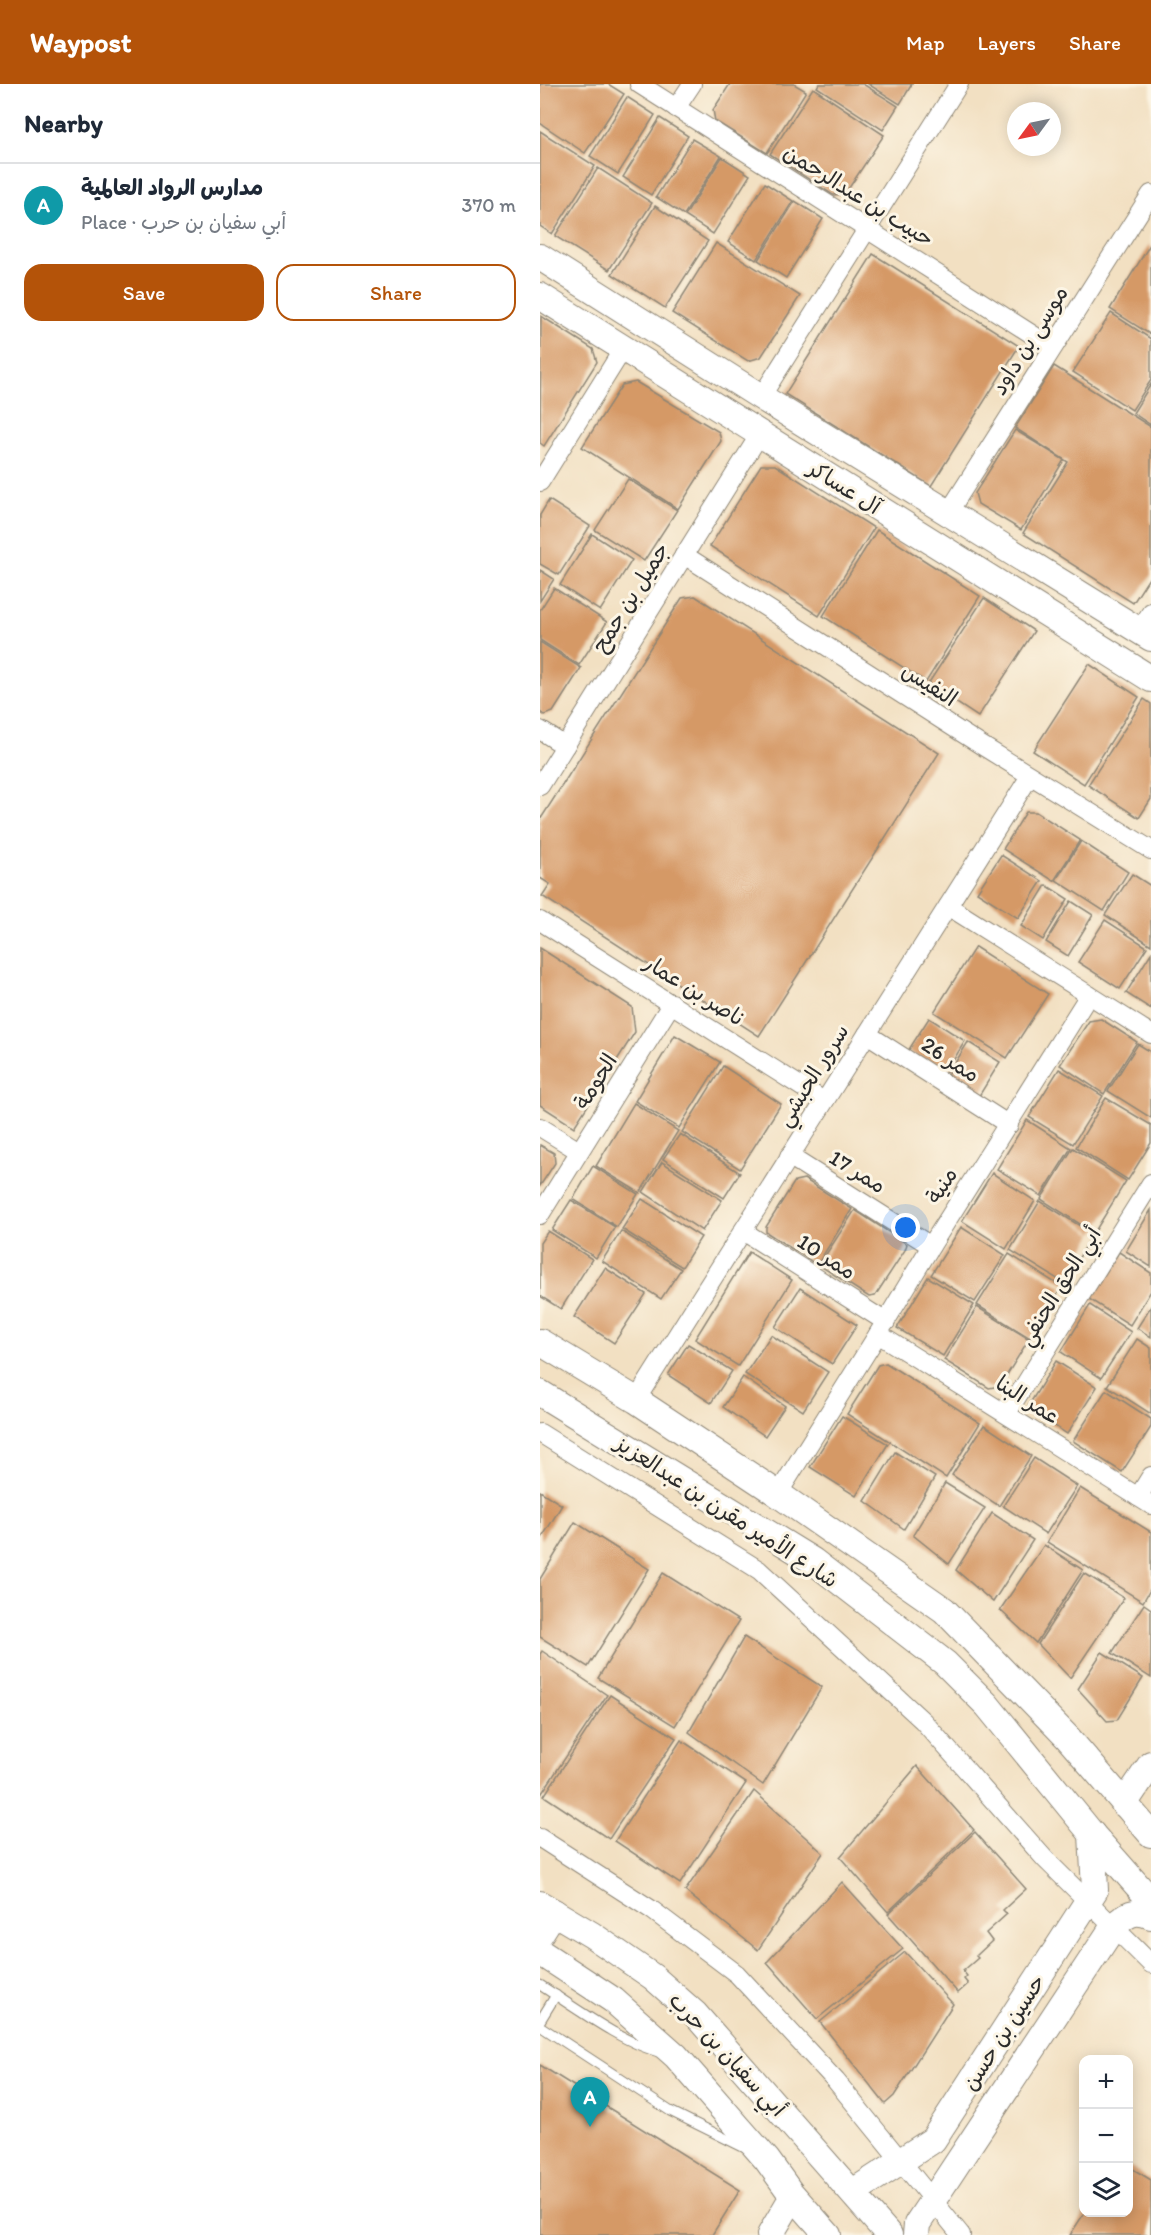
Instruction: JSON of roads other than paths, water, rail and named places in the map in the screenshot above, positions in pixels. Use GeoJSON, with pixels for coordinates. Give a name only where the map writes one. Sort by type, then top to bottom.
{"type":"FeatureCollection","features":[{"type":"Feature","properties":{"kind":"street","name":"حبيب بن عبدالرحمن"},"geometry":{"type":"LineString","coordinates":[[639,84],[1052,347]]}},
{"type":"Feature","properties":{"kind":"street"},"geometry":{"type":"LineString","coordinates":[[676,108],[692,84]]}},
{"type":"Feature","properties":{"kind":"street"},"geometry":{"type":"LineString","coordinates":[[761,397],[959,84]]}},
{"type":"Feature","properties":{"kind":"street","name":"موسى بن داود"},"geometry":{"type":"LineString","coordinates":[[948,513],[1151,194]]}},
{"type":"Feature","properties":{"kind":"street","name":"آل عساكر"},"geometry":{"type":"LineString","coordinates":[[540,257],[1090,602],[1147,627]]}},
{"type":"Feature","properties":{"kind":"street","name":"آل عساكر"},"geometry":{"type":"LineString","coordinates":[[540,296],[1151,679]]}},
{"type":"Feature","properties":{"kind":"street"},"geometry":{"type":"LineString","coordinates":[[543,471],[623,349]]}},
{"type":"Feature","properties":{"kind":"street","name":"جميل بن جمح"},"geometry":{"type":"LineString","coordinates":[[540,786],[760,434]]}},
{"type":"Feature","properties":{"kind":"street","name":"النفيس"},"geometry":{"type":"LineString","coordinates":[[684,555],[1030,776],[1150,847]]}},
{"type":"Feature","properties":{"kind":"street"},"geometry":{"type":"LineString","coordinates":[[1073,629],[1090,602]]}},
{"type":"Feature","properties":{"kind":"street"},"geometry":{"type":"LineString","coordinates":[[540,730],[565,746]]}},
{"type":"Feature","properties":{"kind":"street","name":"سرور الحبشي"},"geometry":{"type":"LineString","coordinates":[[636,1400],[1030,776]]}},
{"type":"Feature","properties":{"kind":"street"},"geometry":{"type":"LineString","coordinates":[[948,906],[1151,1034]]}},
{"type":"Feature","properties":{"kind":"street","name":"ناصر بن عمار"},"geometry":{"type":"LineString","coordinates":[[540,921],[824,1101]]}},
{"type":"Feature","properties":{"kind":"street","name":"منية"},"geometry":{"type":"LineString","coordinates":[[778,1494],[1089,995]]}},
{"type":"Feature","properties":{"kind":"street","name":"الحومة"},"geometry":{"type":"LineString","coordinates":[[540,1215],[672,1003]]}},
{"type":"Feature","properties":{"kind":"street","name":"ممر 26"},"geometry":{"type":"LineString","coordinates":[[867,1034],[1009,1125]]}},
{"type":"Feature","properties":{"kind":"street"},"geometry":{"type":"LineString","coordinates":[[540,1126],[579,1151]]}},
{"type":"Feature","properties":{"kind":"street","name":"ممر 17"},"geometry":{"type":"LineString","coordinates":[[789,1156],[931,1246]]}},
{"type":"Feature","properties":{"kind":"street","name":"أبي الحق الحنفي"},"geometry":{"type":"LineString","coordinates":[[1007,1413],[1151,1183]]}},
{"type":"Feature","properties":{"kind":"street","name":"ممر 10"},"geometry":{"type":"LineString","coordinates":[[743,1231],[882,1328]]}},
{"type":"Feature","properties":{"kind":"street","name":"عمر البنا"},"geometry":{"type":"LineString","coordinates":[[882,1328],[1007,1413],[1144,1501]]}},
{"type":"Feature","properties":{"kind":"street","name":"شارع الأمير مقرن بن عبدالعزيز"},"geometry":{"type":"LineString","coordinates":[[540,1342],[636,1400],[778,1494],[944,1610],[1068,1738],[1150,1832]]}},
{"type":"Feature","properties":{"kind":"street","name":"شارع الأمير مقرن بن عبدالعزيز"},"geometry":{"type":"LineString","coordinates":[[540,1393],[813,1561],[945,1663],[993,1713],[1092,1834],[1151,1901]]}},
{"type":"Feature","properties":{"kind":"street"},"geometry":{"type":"LineString","coordinates":[[540,1433],[759,1570],[923,1721],[1045,1859],[1151,1964]]}},
{"type":"Feature","properties":{"kind":"street"},"geometry":{"type":"LineString","coordinates":[[1144,1501],[1151,1476]]}},
{"type":"Feature","properties":{"kind":"street"},"geometry":{"type":"LineString","coordinates":[[993,1713],[1019,1688]]}},
{"type":"Feature","properties":{"kind":"street"},"geometry":{"type":"LineString","coordinates":[[1124,1804],[1151,1764]]}},
{"type":"Feature","properties":{"kind":"street","name":"حسين بن حسن"},"geometry":{"type":"LineString","coordinates":[[853,2192],[933,2140],[1095,1890],[1092,1834]]}},
{"type":"Feature","properties":{"kind":"street"},"geometry":{"type":"LineString","coordinates":[[540,1838],[652,1910],[737,1974],[836,2081],[961,2235]]}},
{"type":"Feature","properties":{"kind":"street"},"geometry":{"type":"LineString","coordinates":[[540,1934],[547,1908]]}},
{"type":"Feature","properties":{"kind":"street","name":"أبي سفيان بن حرب"},"geometry":{"type":"LineString","coordinates":[[547,1908],[653,1977],[695,2014],[889,2235]]}},
{"type":"Feature","properties":{"kind":"street","name":"حسين بن حسن"},"geometry":{"type":"LineString","coordinates":[[916,2235],[917,2224],[1114,1926],[1125,1915],[1141,1911],[1151,1916]]}},
{"type":"Feature","properties":{"kind":"street","name":"أبي سفيان بن حرب"},"geometry":{"type":"LineString","coordinates":[[540,1952],[613,2000],[676,2056],[767,2160],[816,2232]]}},
{"type":"Feature","properties":{"kind":"street"},"geometry":{"type":"LineString","coordinates":[[773,2231],[793,2196]]}},
{"type":"Feature","properties":{"kind":"street"},"geometry":{"type":"LineString","coordinates":[[773,2231],[792,2218],[799,2221],[805,2228],[816,2232]]}},
{"type":"Feature","properties":{"kind":"lane"},"geometry":{"type":"LineString","coordinates":[[540,1985],[647,2050],[676,2056]]}},
{"type":"Feature","properties":{"kind":"lane"},"geometry":{"type":"LineString","coordinates":[[556,1995],[540,2023],[670,2111],[767,2160]]}},
{"type":"Feature","properties":{"kind":"place","name":"مدارس الرواد العالمية"},"geometry":{"type":"Point","coordinates":[590,2127]}}]}
